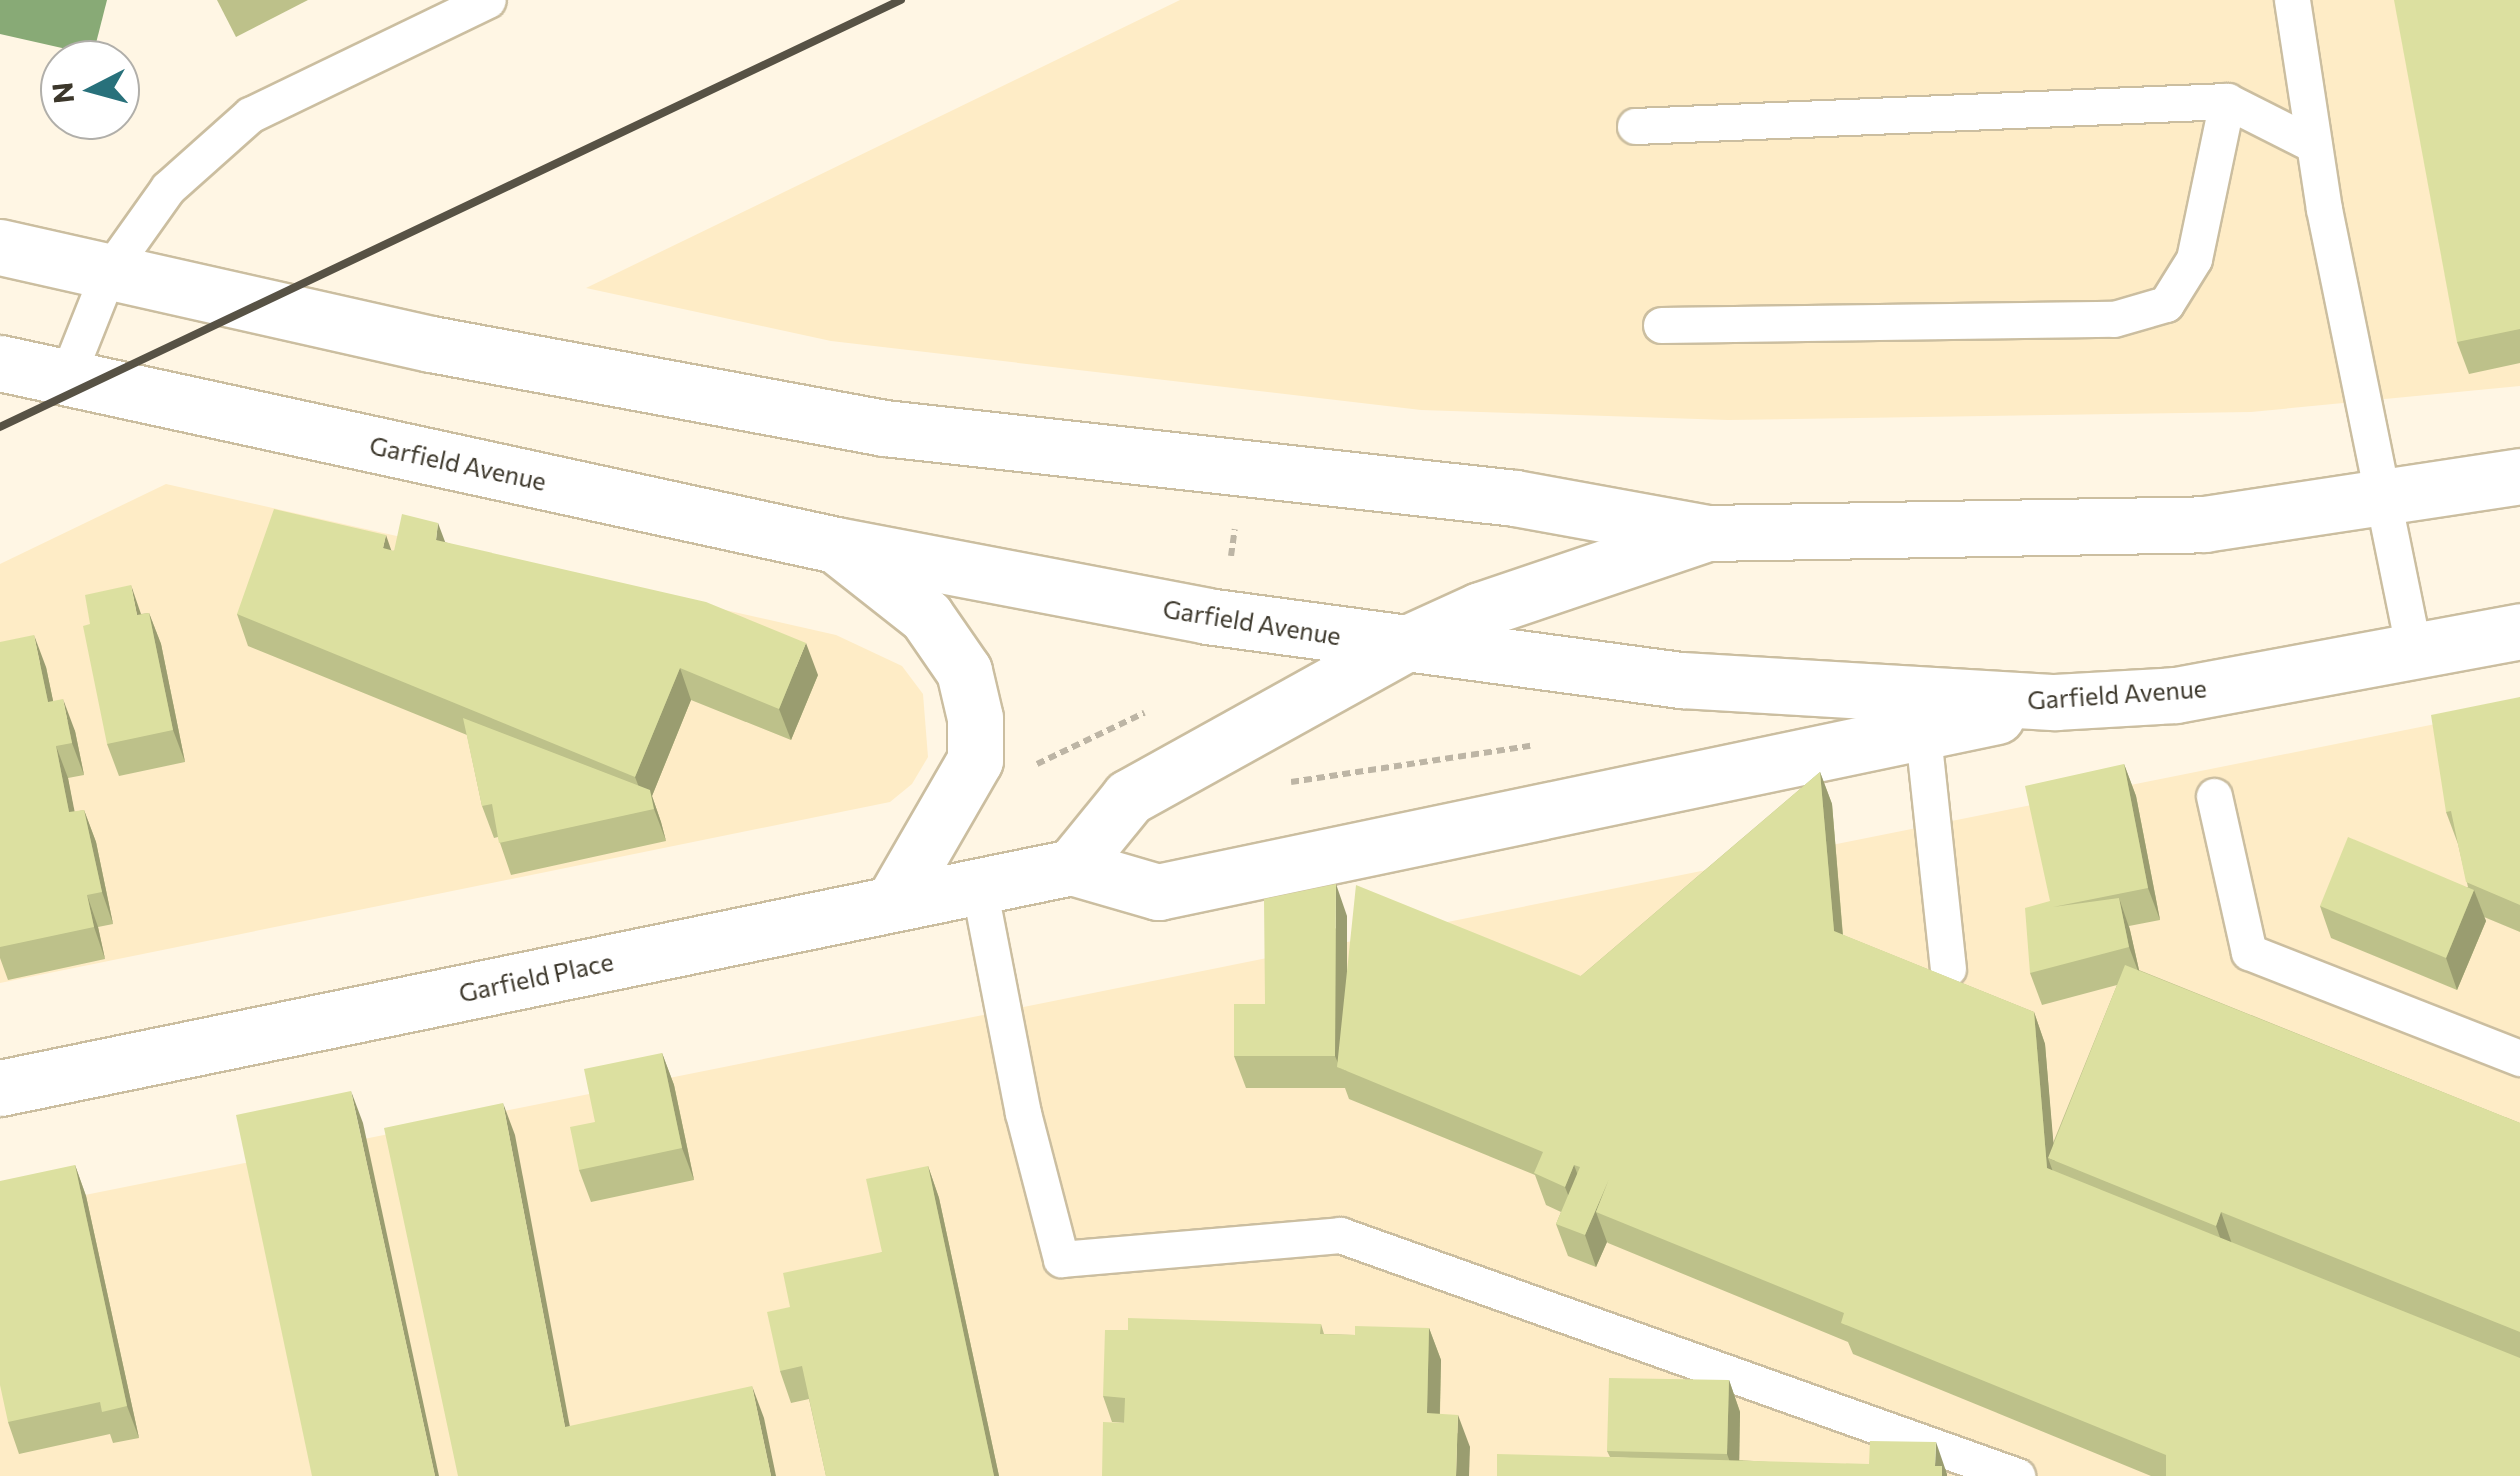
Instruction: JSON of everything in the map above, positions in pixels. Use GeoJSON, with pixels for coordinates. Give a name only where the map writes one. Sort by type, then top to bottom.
{"type":"FeatureCollection","features":[{"type":"Feature","properties":{"kind":"main road"},"geometry":{"type":"LineString","coordinates":[[0,247],[431,344],[884,428],[1516,498],[1707,533],[2185,524],[2520,476]]}},
{"type":"Feature","properties":{"kind":"main road","name":"Garfield Avenue"},"geometry":{"type":"LineString","coordinates":[[0,363],[836,545],[1223,620],[1682,680],[2055,702],[2176,695],[2520,632]]}},
{"type":"Feature","properties":{"kind":"main road"},"geometry":{"type":"LineString","coordinates":[[1707,533],[1496,604],[1403,645],[1129,797],[1072,867],[1158,892],[1923,734],[2055,702]]}},
{"type":"Feature","properties":{"kind":"main road"},"geometry":{"type":"LineString","coordinates":[[836,545],[926,616],[964,671],[976,718],[976,760],[892,904]]}},
{"type":"Feature","properties":{"kind":"main road","name":"Garfield Place"},"geometry":{"type":"LineString","coordinates":[[0,1088],[1072,867]]}},
{"type":"Feature","properties":{"kind":"lane"},"geometry":{"type":"LineString","coordinates":[[66,379],[109,271],[168,188],[250,114],[488,0]]}},
{"type":"Feature","properties":{"kind":"lane"},"geometry":{"type":"LineString","coordinates":[[2292,0],[2314,145],[2414,651]]}},
{"type":"Feature","properties":{"kind":"lane"},"geometry":{"type":"LineString","coordinates":[[1635,126],[2227,101],[2314,145]]}},
{"type":"Feature","properties":{"kind":"lane"},"geometry":{"type":"LineString","coordinates":[[1661,326],[2114,319],[2166,304],[2194,259],[2227,101]]}},
{"type":"Feature","properties":{"kind":"lane"},"geometry":{"type":"LineString","coordinates":[[1923,734],[1948,969]]}},
{"type":"Feature","properties":{"kind":"lane"},"geometry":{"type":"LineString","coordinates":[[2214,796],[2249,952],[2520,1058]]}},
{"type":"Feature","properties":{"kind":"lane"},"geometry":{"type":"LineString","coordinates":[[979,886],[1024,1114],[1061,1259],[1340,1235],[2017,1476]]}},
{"type":"Feature","properties":{"kind":"path"},"geometry":{"type":"LineString","coordinates":[[1230,561],[1237,512]]}},
{"type":"Feature","properties":{"kind":"path"},"geometry":{"type":"LineString","coordinates":[[1033,766],[1153,709]]}},
{"type":"Feature","properties":{"kind":"path"},"geometry":{"type":"LineString","coordinates":[[1276,771],[1284,782],[1550,743]]}},
{"type":"Feature","properties":{"kind":"shaded area"},"geometry":{"type":"Polygon","coordinates":[[[0,0],[107,0],[97,40],[40,40],[40,43],[0,34],[0,0]]]}},
{"type":"Feature","properties":{"kind":"shaded area"},"geometry":{"type":"Polygon","coordinates":[[[1180,0],[2520,0],[2520,386],[2251,412],[1728,420],[1421,410],[831,341],[586,288],[1180,0]]]}},
{"type":"Feature","properties":{"kind":"shaded area"},"geometry":{"type":"Polygon","coordinates":[[[166,484],[836,635],[902,666],[923,694],[928,757],[912,784],[890,802],[0,983],[0,564],[166,484]]]}},
{"type":"Feature","properties":{"kind":"shaded area"},"geometry":{"type":"Polygon","coordinates":[[[2520,707],[2520,1476],[0,1476],[0,1212],[2520,707]]]}},
{"type":"Feature","properties":{"kind":"building"},"geometry":{"type":"Polygon","coordinates":[[[2394,0],[2520,0],[2520,329],[2457,342],[2394,0]]]}},
{"type":"Feature","properties":{"kind":"building"},"geometry":{"type":"Polygon","coordinates":[[[274,509],[386,535],[383,548],[394,551],[402,514],[438,523],[436,540],[706,602],[806,643],[779,709],[680,668],[635,777],[237,614],[274,509]]]}},
{"type":"Feature","properties":{"kind":"building"},"geometry":{"type":"Polygon","coordinates":[[[131,585],[137,615],[149,613],[173,730],[107,744],[83,626],[90,624],[85,595],[131,585]]]}},
{"type":"Feature","properties":{"kind":"building"},"geometry":{"type":"Polygon","coordinates":[[[34,635],[48,702],[63,699],[72,743],[56,746],[69,812],[84,810],[102,892],[87,895],[94,927],[0,947],[0,642],[34,635]]]}},
{"type":"Feature","properties":{"kind":"building"},"geometry":{"type":"Polygon","coordinates":[[[2520,697],[2520,905],[2466,882],[2451,811],[2446,812],[2431,715],[2520,697]]]}},
{"type":"Feature","properties":{"kind":"building"},"geometry":{"type":"Polygon","coordinates":[[[463,718],[650,790],[654,809],[499,843],[492,804],[482,806],[463,718]]]}},
{"type":"Feature","properties":{"kind":"building"},"geometry":{"type":"Polygon","coordinates":[[[2124,764],[2148,888],[2053,907],[2119,898],[2129,947],[2030,973],[2025,908],[2050,901],[2025,786],[2124,764]]]}},
{"type":"Feature","properties":{"kind":"building"},"geometry":{"type":"Polygon","coordinates":[[[1820,772],[1834,931],[2034,1012],[2047,1168],[2520,1358],[2520,1476],[2166,1476],[2166,1455],[1841,1323],[1844,1313],[1596,1212],[1609,1179],[1585,1235],[1556,1224],[1580,1167],[1574,1165],[1565,1187],[1534,1173],[1543,1152],[1337,1067],[1356,885],[1581,976],[1820,772]]]}},
{"type":"Feature","properties":{"kind":"building"},"geometry":{"type":"Polygon","coordinates":[[[2348,837],[2474,890],[2446,958],[2320,906],[2348,837]]]}},
{"type":"Feature","properties":{"kind":"building"},"geometry":{"type":"Polygon","coordinates":[[[1336,884],[1335,1056],[1234,1056],[1234,1004],[1265,1004],[1264,899],[1336,884]]]}},
{"type":"Feature","properties":{"kind":"building"},"geometry":{"type":"Polygon","coordinates":[[[2125,965],[2520,1123],[2520,1332],[2221,1212],[2216,1226],[2048,1158],[2125,965]]]}},
{"type":"Feature","properties":{"kind":"building"},"geometry":{"type":"Polygon","coordinates":[[[662,1053],[682,1148],[579,1170],[570,1127],[595,1122],[584,1069],[662,1053]]]}},
{"type":"Feature","properties":{"kind":"building"},"geometry":{"type":"Polygon","coordinates":[[[351,1091],[435,1476],[312,1476],[236,1115],[351,1091]]]}},
{"type":"Feature","properties":{"kind":"building"},"geometry":{"type":"Polygon","coordinates":[[[503,1103],[565,1427],[752,1386],[771,1476],[458,1476],[384,1128],[503,1103]]]}},
{"type":"Feature","properties":{"kind":"building"},"geometry":{"type":"Polygon","coordinates":[[[75,1165],[127,1406],[102,1412],[100,1402],[8,1422],[0,1385],[0,1181],[75,1165]]]}},
{"type":"Feature","properties":{"kind":"building"},"geometry":{"type":"Polygon","coordinates":[[[928,1166],[994,1476],[826,1476],[802,1366],[780,1371],[767,1312],[790,1307],[783,1273],[882,1252],[866,1179],[928,1166]]]}},
{"type":"Feature","properties":{"kind":"building"},"geometry":{"type":"Polygon","coordinates":[[[1128,1318],[1321,1324],[1320,1334],[1355,1335],[1355,1326],[1429,1328],[1427,1413],[1458,1415],[1456,1476],[1102,1476],[1103,1422],[1124,1423],[1125,1398],[1103,1396],[1105,1330],[1128,1330],[1128,1318]]]}},
{"type":"Feature","properties":{"kind":"building"},"geometry":{"type":"Polygon","coordinates":[[[1609,1378],[1729,1380],[1727,1454],[1607,1451],[1609,1378]]]}},
{"type":"Feature","properties":{"kind":"building"},"geometry":{"type":"Polygon","coordinates":[[[1870,1441],[1936,1442],[1935,1466],[1942,1466],[1942,1476],[1497,1476],[1497,1454],[1869,1464],[1870,1441]]]}},
{"type":"Feature","properties":{"kind":"railway"},"geometry":{"type":"LineString","coordinates":[[0,427],[901,0]]}}]}
